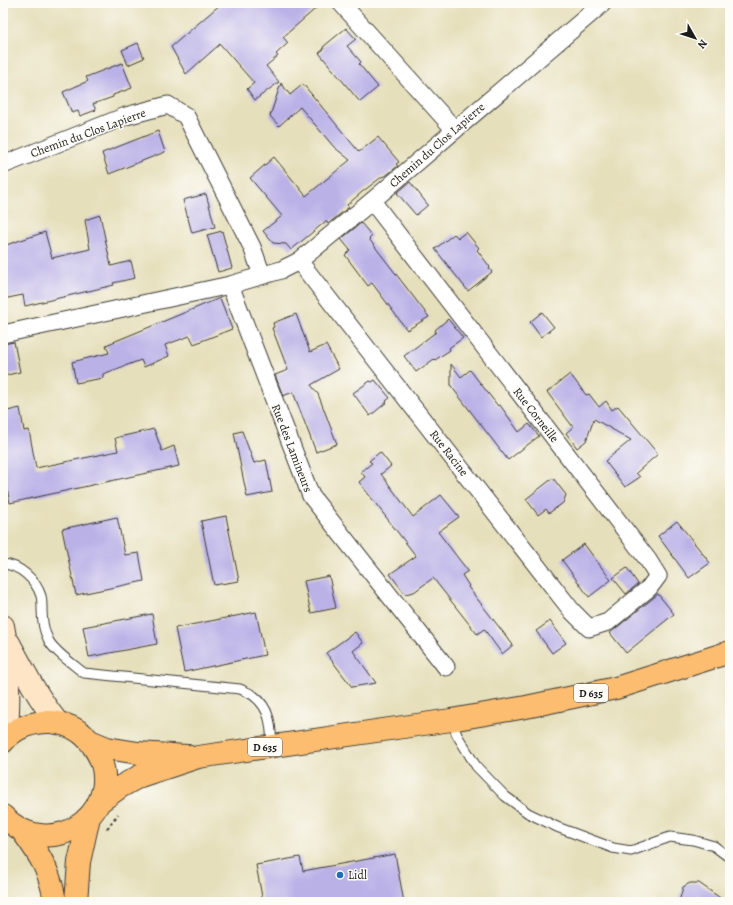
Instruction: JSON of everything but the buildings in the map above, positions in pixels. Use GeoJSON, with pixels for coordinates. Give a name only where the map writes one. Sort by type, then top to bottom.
{"type":"FeatureCollection","features":[{"type":"Feature","properties":{"kind":"main road"},"geometry":{"type":"LineString","coordinates":[[4,631],[32,687],[58,723]]}},
{"type":"Feature","properties":{"kind":"main road"},"geometry":{"type":"LineString","coordinates":[[4,631],[9,693],[9,719],[4,740]]}},
{"type":"Feature","properties":{"kind":"main road","name":"D 635"},"geometry":{"type":"LineString","coordinates":[[94,810],[120,787],[140,776],[198,757],[451,720],[526,707],[616,688],[729,653]]}},
{"type":"Feature","properties":{"kind":"main road"},"geometry":{"type":"LineString","coordinates":[[4,740],[17,730],[30,724],[44,722],[58,723],[70,726],[80,733],[90,741],[97,752],[102,764],[104,777],[103,790],[94,810],[79,862],[76,902]]}},
{"type":"Feature","properties":{"kind":"main road","name":"D 635"},"geometry":{"type":"LineString","coordinates":[[90,741],[107,748],[138,753],[198,757]]}},
{"type":"Feature","properties":{"kind":"main road"},"geometry":{"type":"LineString","coordinates":[[3,816],[11,825],[23,832],[40,836],[58,835],[70,832],[80,825],[94,810]]}},
{"type":"Feature","properties":{"kind":"main road"},"geometry":{"type":"LineString","coordinates":[[23,832],[36,849],[47,868],[55,902]]}},
{"type":"Feature","properties":{"kind":"street"},"geometry":{"type":"LineString","coordinates":[[341,3],[454,130]]}},
{"type":"Feature","properties":{"kind":"street","name":"Chemin du Clos Lapierre"},"geometry":{"type":"LineString","coordinates":[[3,334],[230,285],[281,270],[299,261],[372,201],[603,3]]}},
{"type":"Feature","properties":{"kind":"street","name":"Chemin du Clos Lapierre"},"geometry":{"type":"LineString","coordinates":[[3,164],[126,116],[168,105],[186,116],[252,247],[262,275]]}},
{"type":"Feature","properties":{"kind":"street","name":"Rue Corneille"},"geometry":{"type":"LineString","coordinates":[[372,201],[643,553],[658,576],[649,588],[608,622]]}},
{"type":"Feature","properties":{"kind":"street","name":"Rue Racine"},"geometry":{"type":"LineString","coordinates":[[299,261],[572,611],[589,628],[608,622]]}},
{"type":"Feature","properties":{"kind":"street","name":"Rue des Lamineurs"},"geometry":{"type":"LineString","coordinates":[[230,285],[311,496],[446,667]]}},
{"type":"Feature","properties":{"kind":"lane"},"geometry":{"type":"LineString","coordinates":[[3,564],[11,565],[24,572],[33,582],[42,596],[42,623],[48,641],[66,659],[84,672],[240,689],[254,696],[264,706],[270,717],[272,746]]}},
{"type":"Feature","properties":{"kind":"lane"},"geometry":{"type":"LineString","coordinates":[[451,720],[457,735],[476,766],[506,796],[528,813],[557,827],[613,848],[631,851],[670,837],[692,840],[714,846],[730,858]]}},
{"type":"Feature","properties":{"kind":"path"},"geometry":{"type":"LineString","coordinates":[[107,830],[120,811]]}},
{"type":"Feature","properties":{"kind":"place","name":"Lidl"},"geometry":{"type":"Point","coordinates":[340,875]}}]}
